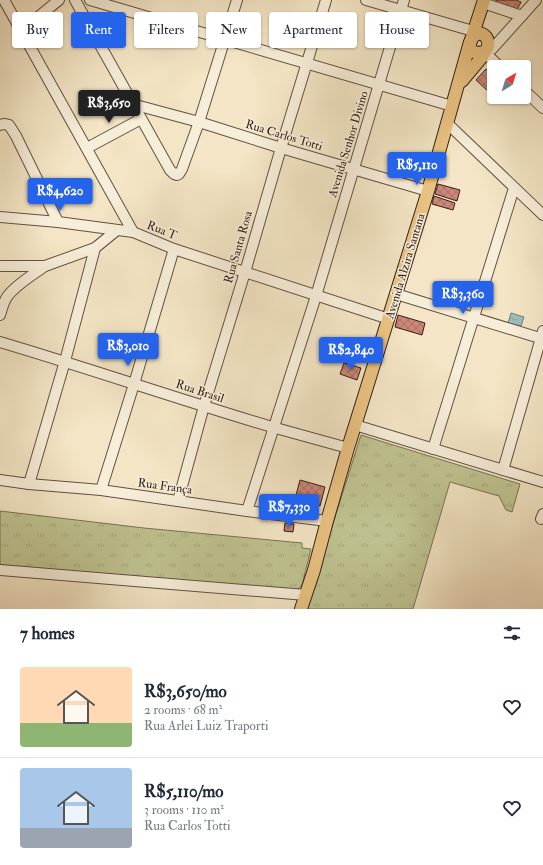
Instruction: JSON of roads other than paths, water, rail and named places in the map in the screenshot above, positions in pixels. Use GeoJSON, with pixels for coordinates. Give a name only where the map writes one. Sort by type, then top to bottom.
{"type":"FeatureCollection","features":[{"type":"Feature","properties":{"kind":"main road","name":"Avenida Alzira Santana"},"geometry":{"type":"LineString","coordinates":[[301,609],[314,570],[348,448],[428,191],[452,106],[476,37],[482,27],[483,3]]}},
{"type":"Feature","properties":{"kind":"main road"},"geometry":{"type":"LineString","coordinates":[[476,37],[471,49],[474,52],[484,52]]}},
{"type":"Feature","properties":{"kind":"main road","name":"Avenida Alzira Santana"},"geometry":{"type":"LineString","coordinates":[[459,84],[482,57],[484,52]]}},
{"type":"Feature","properties":{"kind":"street","name":"Rua T"},"geometry":{"type":"LineString","coordinates":[[4,0],[12,14]]}},
{"type":"Feature","properties":{"kind":"street"},"geometry":{"type":"LineString","coordinates":[[44,12],[59,0]]}},
{"type":"Feature","properties":{"kind":"street"},"geometry":{"type":"LineString","coordinates":[[75,0],[170,170],[176,175],[179,174],[182,169],[199,122],[222,48]]}},
{"type":"Feature","properties":{"kind":"street"},"geometry":{"type":"LineString","coordinates":[[90,0],[206,34]]}},
{"type":"Feature","properties":{"kind":"street"},"geometry":{"type":"LineString","coordinates":[[233,12],[237,0]]}},
{"type":"Feature","properties":{"kind":"street","name":"Rua Santa Rosa"},"geometry":{"type":"LineString","coordinates":[[178,501],[204,406],[245,272],[280,148],[326,0]]}},
{"type":"Feature","properties":{"kind":"street"},"geometry":{"type":"LineString","coordinates":[[366,0],[476,37],[491,37],[500,34],[512,26]]}},
{"type":"Feature","properties":{"kind":"street","name":"Avenida Senhor Divino"},"geometry":{"type":"LineString","coordinates":[[247,512],[316,296],[404,0]]}},
{"type":"Feature","properties":{"kind":"street"},"geometry":{"type":"LineString","coordinates":[[493,60],[484,52],[492,49],[535,0]]}},
{"type":"Feature","properties":{"kind":"street"},"geometry":{"type":"LineString","coordinates":[[483,3],[522,16]]}},
{"type":"Feature","properties":{"kind":"street","name":"Rua T"},"geometry":{"type":"LineString","coordinates":[[31,48],[133,232],[174,249],[389,319]]}},
{"type":"Feature","properties":{"kind":"street"},"geometry":{"type":"LineString","coordinates":[[255,48],[452,106]]}},
{"type":"Feature","properties":{"kind":"street"},"geometry":{"type":"LineString","coordinates":[[531,97],[543,108]]}},
{"type":"Feature","properties":{"kind":"street","name":"Rua Carlos Totti"},"geometry":{"type":"LineString","coordinates":[[132,104],[199,122],[280,148],[428,191]]}},
{"type":"Feature","properties":{"kind":"street"},"geometry":{"type":"LineString","coordinates":[[87,148],[141,119]]}},
{"type":"Feature","properties":{"kind":"street"},"geometry":{"type":"LineString","coordinates":[[448,124],[543,215]]}},
{"type":"Feature","properties":{"kind":"street"},"geometry":{"type":"LineString","coordinates":[[5,126],[16,136],[58,222]]}},
{"type":"Feature","properties":{"kind":"street"},"geometry":{"type":"LineString","coordinates":[[433,449],[514,188]]}},
{"type":"Feature","properties":{"kind":"street"},"geometry":{"type":"LineString","coordinates":[[0,217],[58,222],[133,232]]}},
{"type":"Feature","properties":{"kind":"street"},"geometry":{"type":"LineString","coordinates":[[0,315],[7,296],[45,266],[95,248],[117,230]]}},
{"type":"Feature","properties":{"kind":"street"},"geometry":{"type":"LineString","coordinates":[[29,484],[65,361],[95,248]]}},
{"type":"Feature","properties":{"kind":"street"},"geometry":{"type":"LineString","coordinates":[[101,490],[174,249]]}},
{"type":"Feature","properties":{"kind":"street"},"geometry":{"type":"LineString","coordinates":[[0,266],[45,266]]}},
{"type":"Feature","properties":{"kind":"street"},"geometry":{"type":"LineString","coordinates":[[396,294],[473,318],[542,336],[503,470]]}},
{"type":"Feature","properties":{"kind":"street","name":"Rua Brasil"},"geometry":{"type":"LineString","coordinates":[[0,342],[65,361],[204,406],[348,448]]}},
{"type":"Feature","properties":{"kind":"street"},"geometry":{"type":"LineString","coordinates":[[355,425],[543,482]]}},
{"type":"Feature","properties":{"kind":"street","name":"Rua França"},"geometry":{"type":"LineString","coordinates":[[0,480],[101,490],[247,512],[327,521]]}},
{"type":"Feature","properties":{"kind":"street"},"geometry":{"type":"LineString","coordinates":[[0,570],[306,595]]}},
{"type":"Feature","properties":{"kind":"water"},"geometry":{"type":"Polygon","coordinates":[[[511,313],[524,317],[521,326],[508,323],[511,313]]]}}]}
